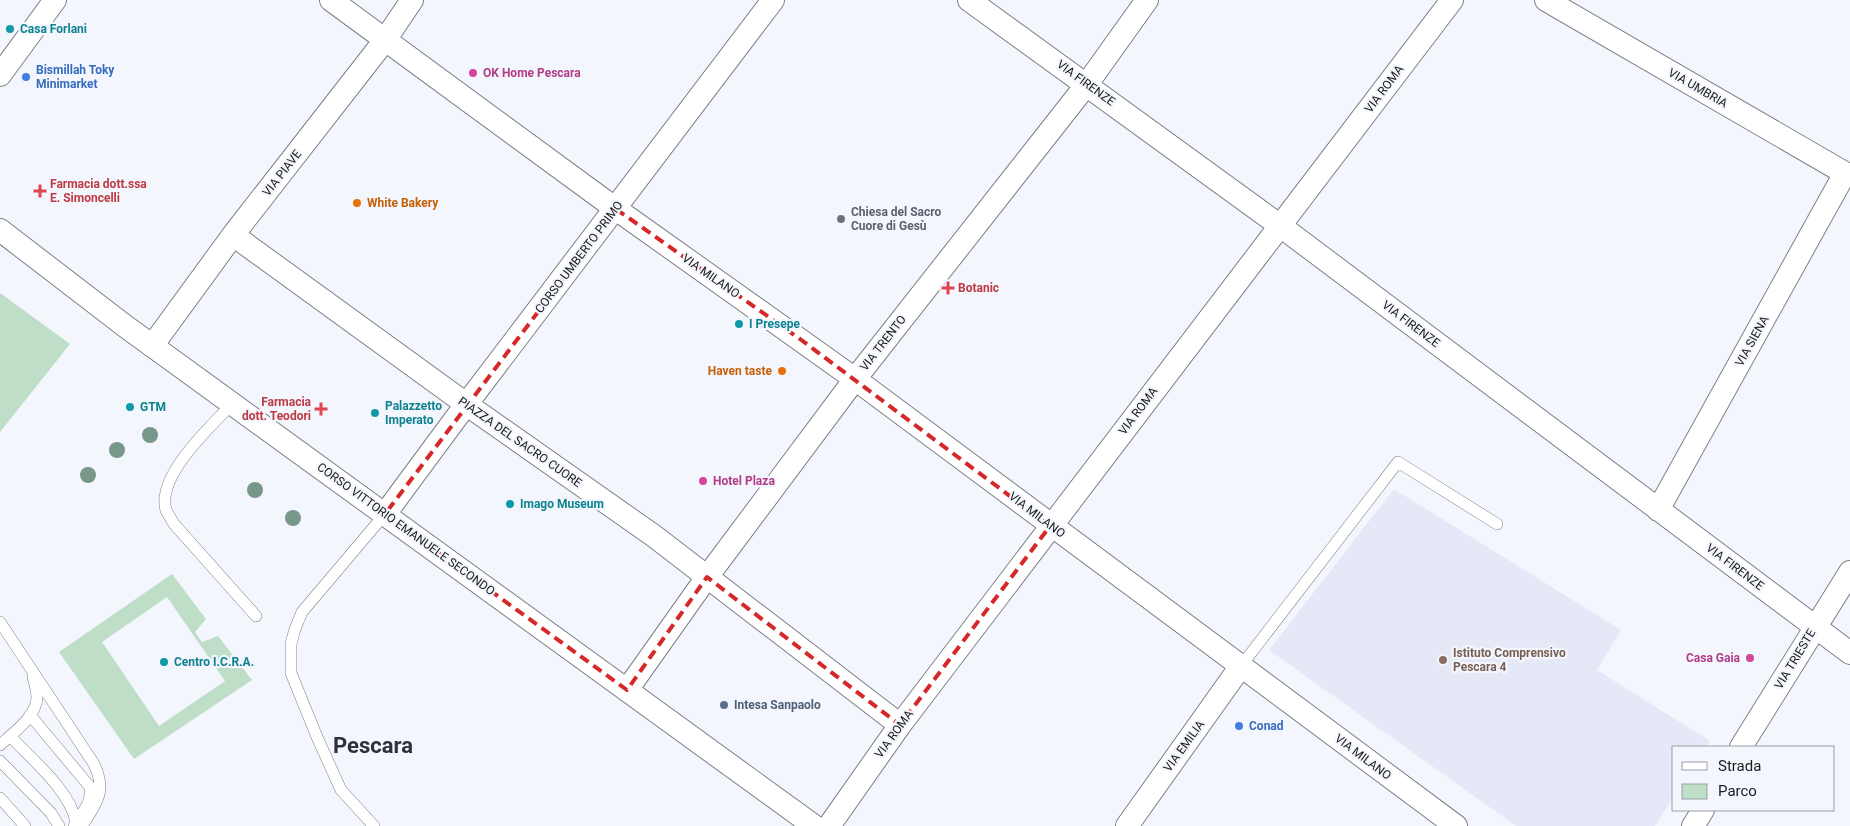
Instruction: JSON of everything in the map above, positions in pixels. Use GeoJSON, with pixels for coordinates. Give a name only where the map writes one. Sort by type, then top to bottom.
{"type":"FeatureCollection","features":[{"type":"Feature","properties":{"kind":"street"},"geometry":{"type":"LineString","coordinates":[[0,75],[55,0]]}},
{"type":"Feature","properties":{"kind":"street"},"geometry":{"type":"LineString","coordinates":[[331,0],[616,209]]}},
{"type":"Feature","properties":{"kind":"street","name":"VIA PIAVE"},"geometry":{"type":"LineString","coordinates":[[152,346],[233,235],[385,40],[412,0]]}},
{"type":"Feature","properties":{"kind":"street","name":"CORSO UMBERTO PRIMO"},"geometry":{"type":"LineString","coordinates":[[385,514],[466,404],[773,0]]}},
{"type":"Feature","properties":{"kind":"street","name":"VIA FIRENZE"},"geometry":{"type":"LineString","coordinates":[[970,0],[1279,225],[1850,653]]}},
{"type":"Feature","properties":{"kind":"street","name":"VIA TRENTO"},"geometry":{"type":"LineString","coordinates":[[627,690],[707,577],[855,379],[1087,84],[1147,0]]}},
{"type":"Feature","properties":{"kind":"street","name":"VIA ROMA"},"geometry":{"type":"LineString","coordinates":[[829,826],[900,725],[1050,526],[1452,0]]}},
{"type":"Feature","properties":{"kind":"street","name":"VIA UMBRIA"},"geometry":{"type":"LineString","coordinates":[[1546,0],[1848,174]]}},
{"type":"Feature","properties":{"kind":"street","name":"VIA SIENA"},"geometry":{"type":"LineString","coordinates":[[1658,510],[1848,174]]}},
{"type":"Feature","properties":{"kind":"street","name":"VIA MILANO"},"geometry":{"type":"LineString","coordinates":[[616,209],[855,379],[1050,526],[1456,826]]}},
{"type":"Feature","properties":{"kind":"street","name":"CORSO VITTORIO EMANUELE SECONDO"},"geometry":{"type":"LineString","coordinates":[[0,230],[152,346],[814,826]]}},
{"type":"Feature","properties":{"kind":"street","name":"PIAZZA DEL SACRO CUORE"},"geometry":{"type":"LineString","coordinates":[[233,235],[466,404],[654,536],[900,725]]}},
{"type":"Feature","properties":{"kind":"street","name":"VIA TRIESTE"},"geometry":{"type":"LineString","coordinates":[[1742,746],[1850,572]]}},
{"type":"Feature","properties":{"kind":"street","name":"VIA EMILIA"},"geometry":{"type":"LineString","coordinates":[[1127,826],[1241,666]]}},
{"type":"Feature","properties":{"kind":"street"},"geometry":{"type":"LineString","coordinates":[[1693,826],[1702,811]]}},
{"type":"Feature","properties":{"kind":"lane"},"geometry":{"type":"LineString","coordinates":[[233,403],[188,453],[171,476],[166,492],[166,509],[174,524],[256,616]]}},
{"type":"Feature","properties":{"kind":"lane"},"geometry":{"type":"LineString","coordinates":[[1241,666],[1398,462],[1497,524]]}},
{"type":"Feature","properties":{"kind":"lane"},"geometry":{"type":"LineString","coordinates":[[373,825],[341,790],[291,673],[291,644],[302,612],[385,514]]}},
{"type":"Feature","properties":{"kind":"lane"},"geometry":{"type":"LineString","coordinates":[[0,622],[99,774],[101,793],[77,825]]}},
{"type":"Feature","properties":{"kind":"lane"},"geometry":{"type":"LineString","coordinates":[[0,745],[30,714],[37,698],[32,671]]}},
{"type":"Feature","properties":{"kind":"lane"},"geometry":{"type":"LineString","coordinates":[[30,714],[90,787],[92,794],[90,800],[77,825]]}},
{"type":"Feature","properties":{"kind":"lane"},"geometry":{"type":"LineString","coordinates":[[10,736],[66,795],[74,810],[77,825]]}},
{"type":"Feature","properties":{"kind":"lane"},"geometry":{"type":"LineString","coordinates":[[0,761],[51,813],[59,826]]}},
{"type":"Feature","properties":{"kind":"lane"},"geometry":{"type":"LineString","coordinates":[[0,798],[25,826]]}},
{"type":"Feature","properties":{"kind":"highlighted area"},"geometry":{"type":"Polygon","coordinates":[[[616,209],[800,339],[1050,526],[900,725],[707,577],[627,690],[385,514],[616,209]]]}},
{"type":"Feature","properties":{"kind":"shaded area","name":"Istituto Comprensivo Pescara 4"},"geometry":{"type":"Polygon","coordinates":[[[1394,489],[1621,630],[1597,670],[1710,741],[1706,746],[1672,746],[1672,799],[1655,826],[1516,826],[1269,650],[1394,489]]]}},
{"type":"Feature","properties":{"kind":"green space"},"geometry":{"type":"Polygon","coordinates":[[[0,293],[70,344],[0,432],[0,293]]]}},
{"type":"Feature","properties":{"kind":"green space"},"geometry":{"type":"Polygon","coordinates":[[[172,574],[206,619],[195,632],[202,642],[218,636],[252,680],[134,759],[59,652],[172,574]],[[167,597],[102,642],[159,726],[225,681],[167,597]]]}},
{"type":"Feature","properties":{"kind":"place","name":"Casa Forlani"},"geometry":{"type":"Point","coordinates":[10,29]}},
{"type":"Feature","properties":{"kind":"place","name":"OK Home Pescara"},"geometry":{"type":"Point","coordinates":[473,73]}},
{"type":"Feature","properties":{"kind":"place","name":"Bismillah Toky Minimarket"},"geometry":{"type":"Point","coordinates":[26,77]}},
{"type":"Feature","properties":{"kind":"place","name":"Farmacia dott.ssa E. Simoncelli"},"geometry":{"type":"Point","coordinates":[40,191]}},
{"type":"Feature","properties":{"kind":"place","name":"White Bakery"},"geometry":{"type":"Point","coordinates":[357,203]}},
{"type":"Feature","properties":{"kind":"place","name":"Chiesa del Sacro Cuore di Gesù"},"geometry":{"type":"Point","coordinates":[841,219]}},
{"type":"Feature","properties":{"kind":"place","name":"Botanic"},"geometry":{"type":"Point","coordinates":[948,288]}},
{"type":"Feature","properties":{"kind":"place","name":"I Presepe"},"geometry":{"type":"Point","coordinates":[739,324]}},
{"type":"Feature","properties":{"kind":"place","name":"Haven taste"},"geometry":{"type":"Point","coordinates":[782,371]}},
{"type":"Feature","properties":{"kind":"place","name":"GTM"},"geometry":{"type":"Point","coordinates":[130,407]}},
{"type":"Feature","properties":{"kind":"place","name":"Farmacia dott. Teodori"},"geometry":{"type":"Point","coordinates":[321,409]}},
{"type":"Feature","properties":{"kind":"place","name":"Palazzetto Imperato"},"geometry":{"type":"Point","coordinates":[375,413]}},
{"type":"Feature","properties":{"kind":"place","name":"Hotel Plaza"},"geometry":{"type":"Point","coordinates":[703,481]}},
{"type":"Feature","properties":{"kind":"place","name":"Imago Museum"},"geometry":{"type":"Point","coordinates":[510,504]}},
{"type":"Feature","properties":{"kind":"place","name":"Casa Gaia"},"geometry":{"type":"Point","coordinates":[1750,658]}},
{"type":"Feature","properties":{"kind":"place","name":"Istituto Comprensivo Pescara 4"},"geometry":{"type":"Point","coordinates":[1443,660]}},
{"type":"Feature","properties":{"kind":"place","name":"Centro I.C.R.A."},"geometry":{"type":"Point","coordinates":[164,662]}},
{"type":"Feature","properties":{"kind":"place","name":"Intesa Sanpaolo"},"geometry":{"type":"Point","coordinates":[724,705]}},
{"type":"Feature","properties":{"kind":"place","name":"Conad"},"geometry":{"type":"Point","coordinates":[1239,726]}},
{"type":"Feature","properties":{"kind":"district","name":"Pescara"},"geometry":{"type":"Point","coordinates":[373,745]}}]}
